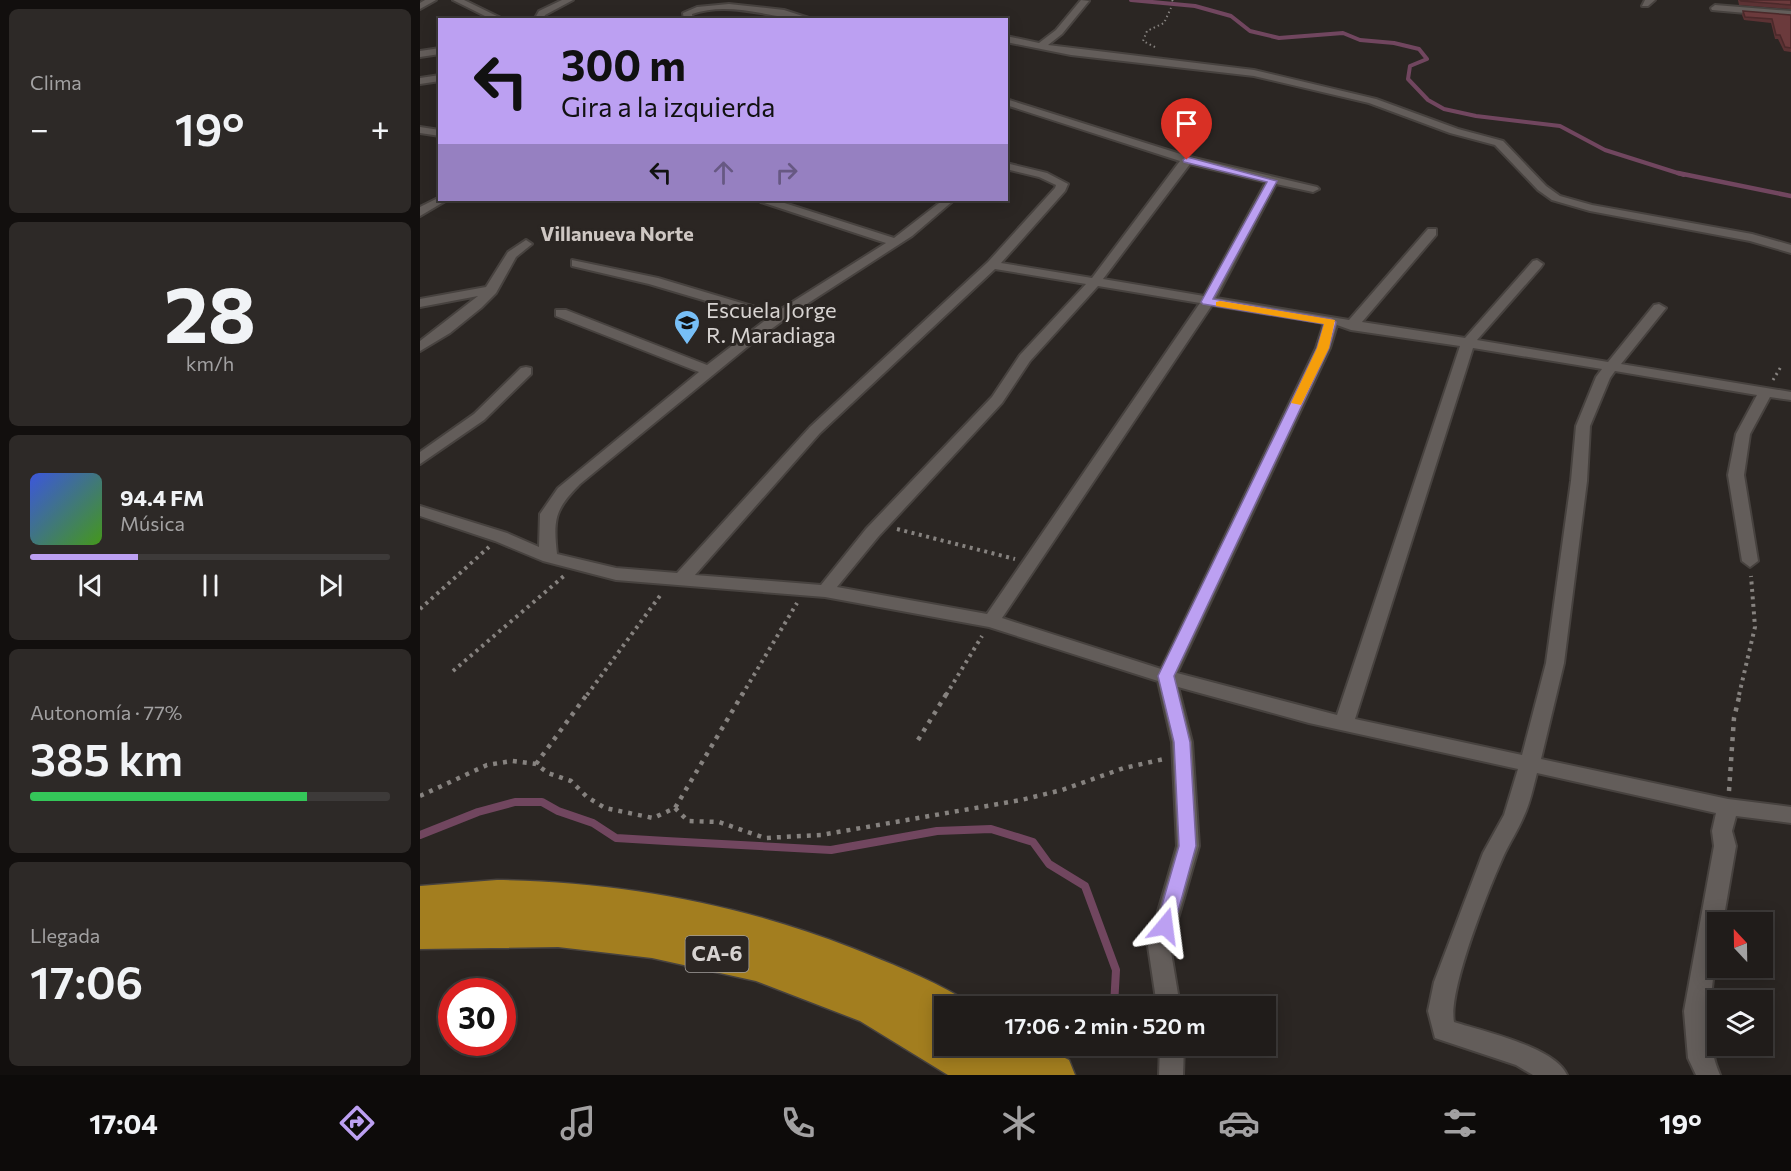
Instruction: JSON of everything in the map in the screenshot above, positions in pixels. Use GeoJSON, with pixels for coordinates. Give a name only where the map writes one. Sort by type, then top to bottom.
{"type":"FeatureCollection","features":[{"type":"Feature","properties":{"kind":"highway","name":"CA-6"},"geometry":{"type":"LineString","coordinates":[[420,903],[507,898],[583,901],[666,910],[754,931],[824,954],[918,994],[934,1004]]}},
{"type":"Feature","properties":{"kind":"highway","name":"CA-6"},"geometry":{"type":"LineString","coordinates":[[420,930],[558,929],[652,940],[758,963],[875,1007],[988,1075]]}},
{"type":"Feature","properties":{"kind":"highway"},"geometry":{"type":"LineString","coordinates":[[1017,1056],[1053,1075]]}},
{"type":"Feature","properties":{"kind":"street"},"geometry":{"type":"LineString","coordinates":[[420,2],[425,0]]}},
{"type":"Feature","properties":{"kind":"street"},"geometry":{"type":"LineString","coordinates":[[420,6],[432,0]]}},
{"type":"Feature","properties":{"kind":"street"},"geometry":{"type":"LineString","coordinates":[[457,0],[497,18]]}},
{"type":"Feature","properties":{"kind":"street"},"geometry":{"type":"LineString","coordinates":[[538,18],[542,13],[569,0]]}},
{"type":"Feature","properties":{"kind":"street"},"geometry":{"type":"LineString","coordinates":[[1041,46],[1059,32],[1085,1]]}},
{"type":"Feature","properties":{"kind":"street"},"geometry":{"type":"LineString","coordinates":[[688,18],[687,14],[693,9],[719,5],[770,10],[803,18]]}},
{"type":"Feature","properties":{"kind":"street"},"geometry":{"type":"LineString","coordinates":[[1715,8],[1791,14]]}},
{"type":"Feature","properties":{"kind":"street"},"geometry":{"type":"LineString","coordinates":[[1008,39],[1071,52],[1274,77],[1372,101],[1454,131],[1499,143],[1542,188],[1556,198],[1590,208],[1752,238],[1791,249]]}},
{"type":"Feature","properties":{"kind":"street"},"geometry":{"type":"LineString","coordinates":[[420,54],[438,51]]}},
{"type":"Feature","properties":{"kind":"street"},"geometry":{"type":"LineString","coordinates":[[420,81],[438,78]]}},
{"type":"Feature","properties":{"kind":"street"},"geometry":{"type":"LineString","coordinates":[[1008,103],[1187,160],[1313,189]]}},
{"type":"Feature","properties":{"kind":"street"},"geometry":{"type":"LineString","coordinates":[[825,591],[880,524],[997,400],[1025,358],[1095,282],[1187,160]]}},
{"type":"Feature","properties":{"kind":"street"},"geometry":{"type":"LineString","coordinates":[[676,581],[815,430],[973,280],[992,265],[1061,189],[1062,184],[1044,175],[1008,166]]}},
{"type":"Feature","properties":{"kind":"street"},"geometry":{"type":"LineString","coordinates":[[991,621],[1206,302],[1272,181]]}},
{"type":"Feature","properties":{"kind":"street"},"geometry":{"type":"LineString","coordinates":[[420,212],[439,201]]}},
{"type":"Feature","properties":{"kind":"street"},"geometry":{"type":"LineString","coordinates":[[768,201],[896,242]]}},
{"type":"Feature","properties":{"kind":"street"},"geometry":{"type":"LineString","coordinates":[[549,557],[545,520],[553,502],[777,318],[896,242],[948,201]]}},
{"type":"Feature","properties":{"kind":"street"},"geometry":{"type":"LineString","coordinates":[[1351,326],[1432,232]]}},
{"type":"Feature","properties":{"kind":"street"},"geometry":{"type":"LineString","coordinates":[[420,347],[460,319],[491,290],[506,260],[526,244]]}},
{"type":"Feature","properties":{"kind":"street"},"geometry":{"type":"LineString","coordinates":[[576,263],[653,281],[777,318]]}},
{"type":"Feature","properties":{"kind":"street"},"geometry":{"type":"LineString","coordinates":[[1344,724],[1468,343],[1537,264]]}},
{"type":"Feature","properties":{"kind":"street"},"geometry":{"type":"LineString","coordinates":[[992,265],[1351,326],[1791,396]]}},
{"type":"Feature","properties":{"kind":"street"},"geometry":{"type":"LineString","coordinates":[[420,303],[491,290]]}},
{"type":"Feature","properties":{"kind":"street"},"geometry":{"type":"LineString","coordinates":[[1555,1075],[1523,1056],[1443,1030],[1440,1011],[1446,982],[1478,894],[1494,853],[1514,816],[1530,764],[1555,663],[1579,481],[1583,426],[1603,377],[1659,308]]}},
{"type":"Feature","properties":{"kind":"street"},"geometry":{"type":"LineString","coordinates":[[561,313],[710,371]]}},
{"type":"Feature","properties":{"kind":"street"},"geometry":{"type":"LineString","coordinates":[[1166,996],[1159,946],[1188,846],[1182,742],[1166,676],[1323,348],[1331,322]]}},
{"type":"Feature","properties":{"kind":"street"},"geometry":{"type":"LineString","coordinates":[[420,459],[479,417],[526,371]]}},
{"type":"Feature","properties":{"kind":"street"},"geometry":{"type":"LineString","coordinates":[[1750,561],[1736,476],[1743,434],[1765,393]]}},
{"type":"Feature","properties":{"kind":"street"},"geometry":{"type":"LineString","coordinates":[[420,511],[501,537],[549,557],[616,574],[676,581],[825,591],[991,621],[1166,676],[1344,724],[1728,807],[1791,815]]}},
{"type":"Feature","properties":{"kind":"street"},"geometry":{"type":"LineString","coordinates":[[1708,1075],[1700,1058],[1696,1011],[1725,846],[1722,831],[1728,807]]}},
{"type":"Feature","properties":{"kind":"street"},"geometry":{"type":"LineString","coordinates":[[998,1056],[998,1075]]}},
{"type":"Feature","properties":{"kind":"street"},"geometry":{"type":"LineString","coordinates":[[1171,1075],[1172,1056]]}},
{"type":"Feature","properties":{"kind":"path"},"geometry":{"type":"LineString","coordinates":[[1171,8],[1164,23],[1147,32],[1143,41],[1180,64]]}},
{"type":"Feature","properties":{"kind":"path"},"geometry":{"type":"LineString","coordinates":[[880,524],[1030,563]]}},
{"type":"Feature","properties":{"kind":"path"},"geometry":{"type":"LineString","coordinates":[[420,609],[501,537]]}},
{"type":"Feature","properties":{"kind":"path"},"geometry":{"type":"LineString","coordinates":[[1728,807],[1734,718],[1755,627],[1750,561]]}},
{"type":"Feature","properties":{"kind":"path"},"geometry":{"type":"LineString","coordinates":[[453,671],[578,564]]}},
{"type":"Feature","properties":{"kind":"path"},"geometry":{"type":"LineString","coordinates":[[537,764],[676,581]]}},
{"type":"Feature","properties":{"kind":"path"},"geometry":{"type":"LineString","coordinates":[[420,796],[487,765],[513,761],[537,764],[548,773],[571,781],[586,797],[605,808],[652,818],[675,808],[805,590]]}},
{"type":"Feature","properties":{"kind":"path"},"geometry":{"type":"LineString","coordinates":[[918,740],[991,621]]}},
{"type":"Feature","properties":{"kind":"path"},"geometry":{"type":"LineString","coordinates":[[675,808],[688,821],[719,822],[765,838],[787,839],[878,826],[955,810],[1021,800],[1062,790],[1145,762],[1182,757]]}},
{"type":"Feature","properties":{"kind":"building"},"geometry":{"type":"Polygon","coordinates":[[[1791,0],[1791,5],[1741,1],[1791,0]]]}},
{"type":"Feature","properties":{"kind":"building"},"geometry":{"type":"Polygon","coordinates":[[[1743,11],[1791,15],[1791,48],[1785,47],[1780,35],[1776,35],[1772,19],[1745,17],[1743,11]]]}},
{"type":"Feature","properties":{"kind":"waterway"},"geometry":{"type":"LineString","coordinates":[[1131,0],[1195,6],[1231,16],[1250,31],[1279,38],[1343,33],[1360,40],[1394,43],[1419,49],[1427,59],[1410,66],[1408,79],[1428,100],[1444,109],[1476,116],[1560,126],[1605,150],[1684,175]]}},
{"type":"Feature","properties":{"kind":"waterway"},"geometry":{"type":"LineString","coordinates":[[1678,173],[1791,196]]}},
{"type":"Feature","properties":{"kind":"waterway"},"geometry":{"type":"LineString","coordinates":[[420,835],[478,812],[515,802],[542,802],[558,811],[593,823],[616,838],[666,841],[831,850],[937,831],[991,829],[1033,842],[1049,864],[1085,886],[1116,970],[1115,996]]}},
{"type":"Feature","properties":{"kind":"slow traffic"},"geometry":{"type":"LineString","coordinates":[[1220,304],[1331,322],[1323,348],[1297,403]]}},
{"type":"Feature","properties":{"kind":"place","name":"Escuela Jorge R. Maradiaga"},"geometry":{"type":"Point","coordinates":[687,346]}},
{"type":"Feature","properties":{"kind":"district","name":"Villanueva Norte"},"geometry":{"type":"Point","coordinates":[617,234]}},
{"type":"Feature","properties":{"kind":"route"},"geometry":{"type":"LineString","coordinates":[[1165,926],[1188,846],[1182,742],[1166,676],[1323,348],[1331,322],[1206,302],[1272,181],[1187,160]]}}]}
